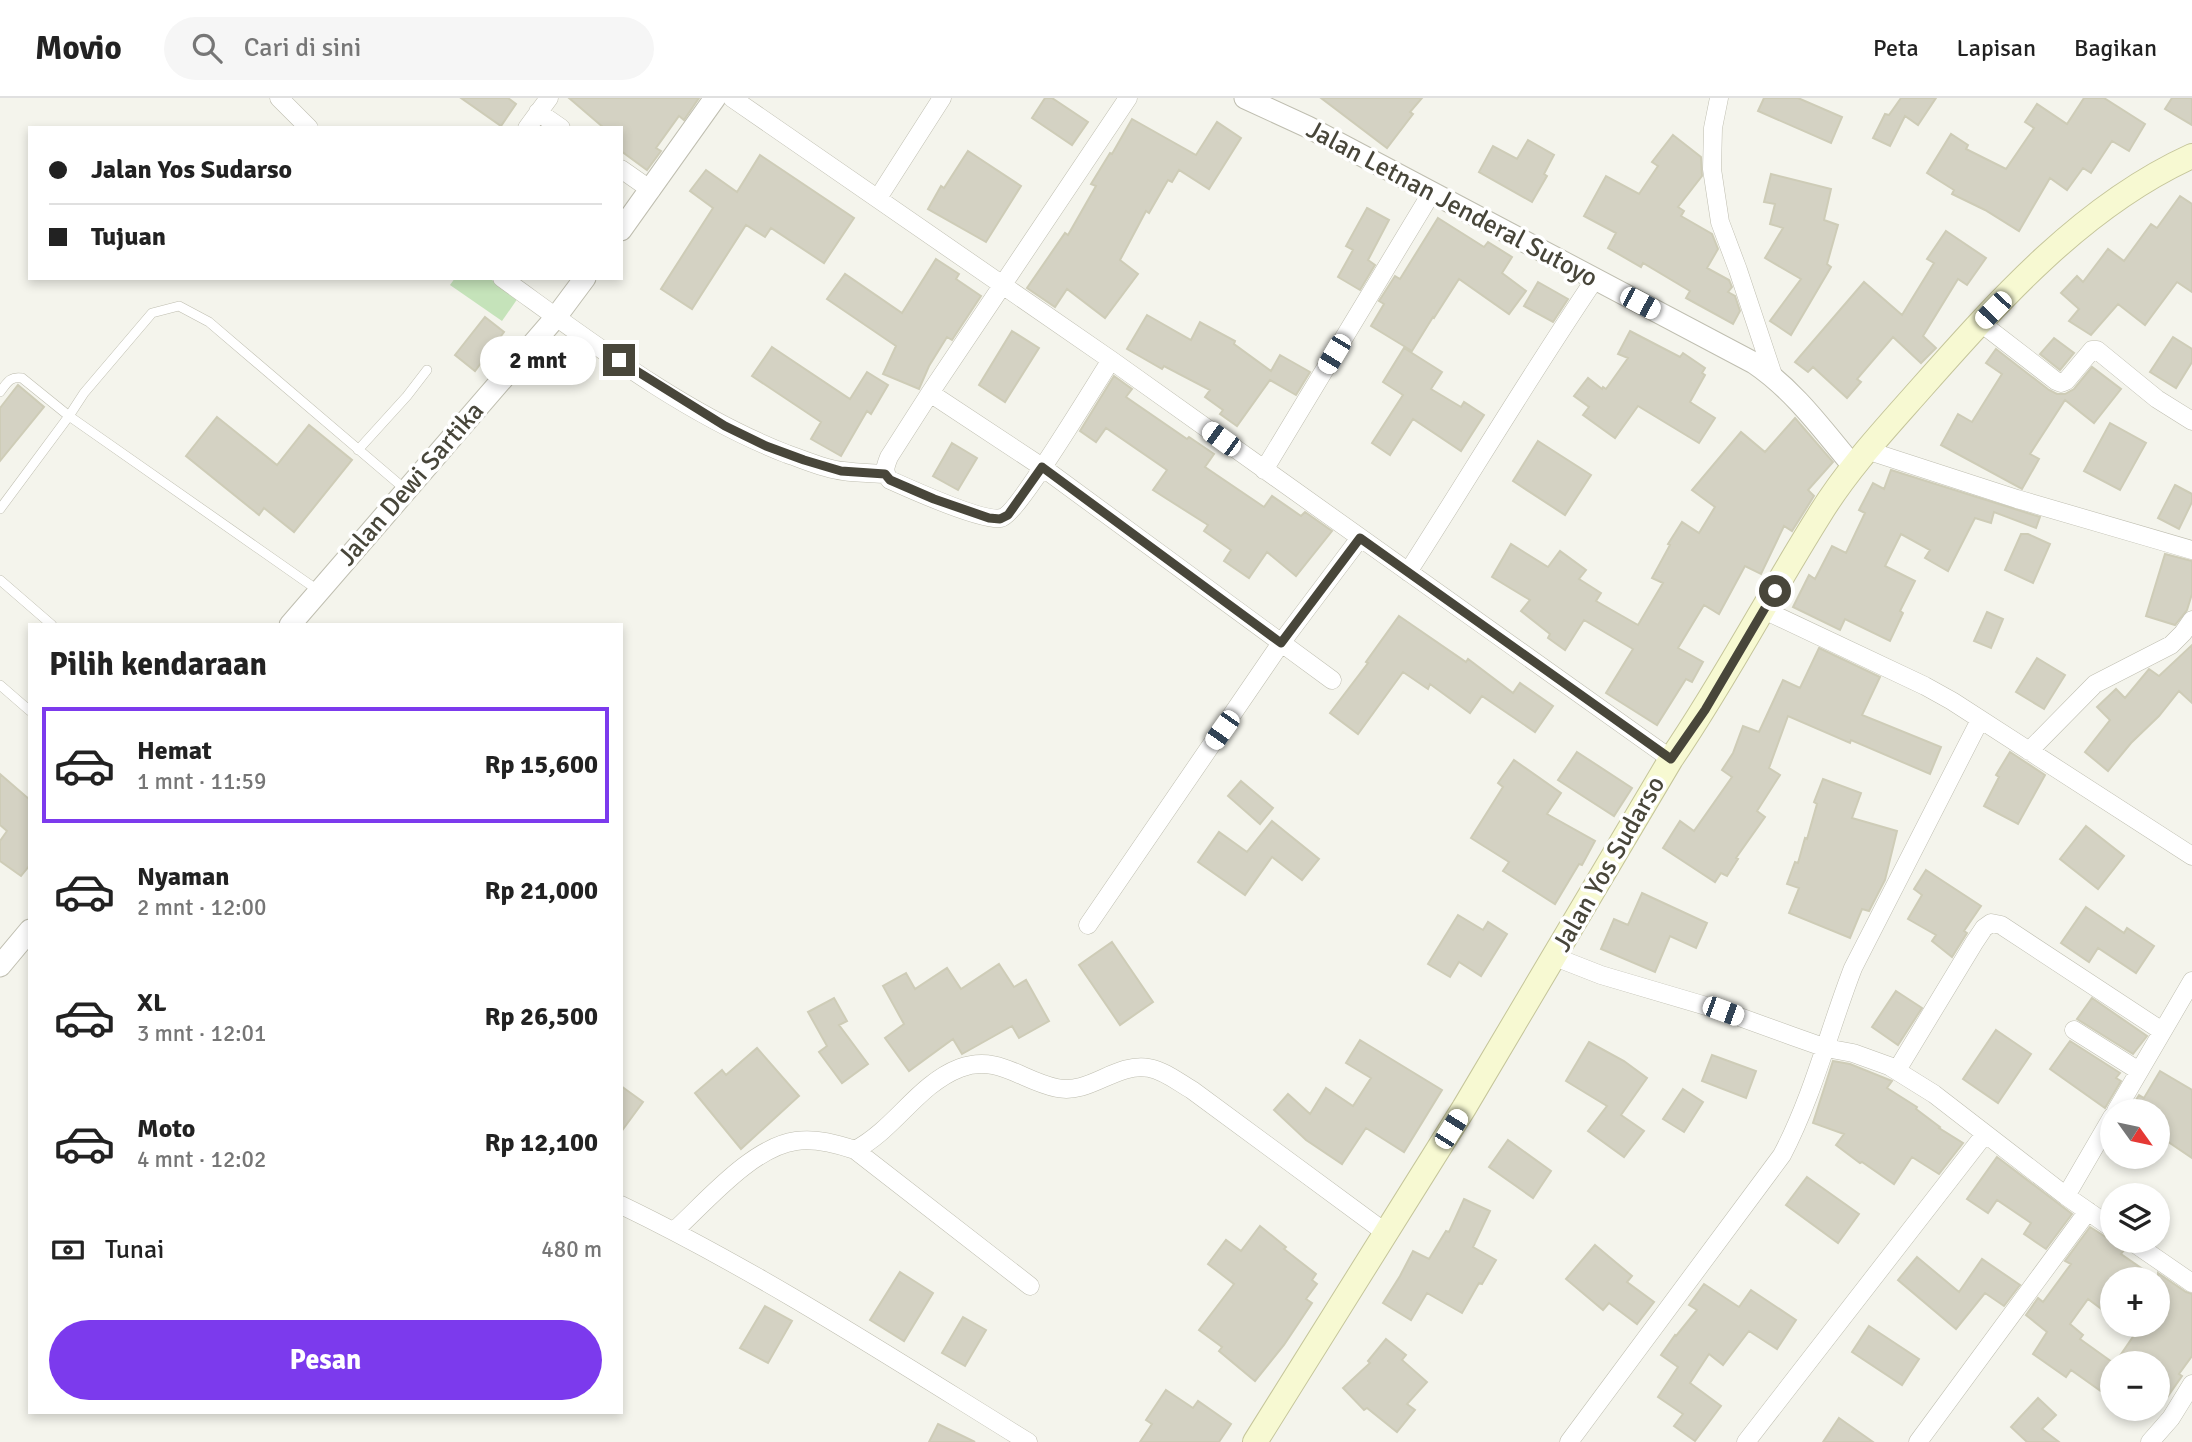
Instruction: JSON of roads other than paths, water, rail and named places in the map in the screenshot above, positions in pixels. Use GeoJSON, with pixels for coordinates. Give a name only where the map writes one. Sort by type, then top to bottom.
{"type":"FeatureCollection","features":[{"type":"Feature","properties":{"kind":"main road","name":"Jalan Yos Sudarso"},"geometry":{"type":"LineString","coordinates":[[1255,1442],[1555,957],[1821,512],[1860,458],[1981,323],[2060,243],[2144,181],[2190,159]]}},
{"type":"Feature","properties":{"kind":"street"},"geometry":{"type":"LineString","coordinates":[[279,98],[307,126]]}},
{"type":"Feature","properties":{"kind":"street"},"geometry":{"type":"LineString","coordinates":[[623,227],[715,98]]}},
{"type":"Feature","properties":{"kind":"street"},"geometry":{"type":"LineString","coordinates":[[732,98],[1111,360],[1671,759]]}},
{"type":"Feature","properties":{"kind":"street"},"geometry":{"type":"LineString","coordinates":[[878,198],[942,98]]}},
{"type":"Feature","properties":{"kind":"street"},"geometry":{"type":"LineString","coordinates":[[1111,360],[1008,515],[1000,519],[989,518],[934,499],[890,480],[885,474],[889,457],[930,393],[1128,98]]}},
{"type":"Feature","properties":{"kind":"street","name":"Jalan Letnan Jenderal Sutoyo"},"geometry":{"type":"LineString","coordinates":[[1245,98],[1308,127],[1754,363],[1773,375],[1860,458]]}},
{"type":"Feature","properties":{"kind":"street"},"geometry":{"type":"LineString","coordinates":[[1718,98],[1713,128],[1712,169],[1720,222],[1773,375]]}},
{"type":"Feature","properties":{"kind":"street"},"geometry":{"type":"LineString","coordinates":[[528,126],[543,105],[559,126]]}},
{"type":"Feature","properties":{"kind":"street"},"geometry":{"type":"LineString","coordinates":[[623,170],[651,190]]}},
{"type":"Feature","properties":{"kind":"street"},"geometry":{"type":"LineString","coordinates":[[1265,470],[1432,192]]}},
{"type":"Feature","properties":{"kind":"street"},"geometry":{"type":"LineString","coordinates":[[1408,572],[1540,360],[1595,279]]}},
{"type":"Feature","properties":{"kind":"street"},"geometry":{"type":"LineString","coordinates":[[505,280],[640,375],[725,426],[766,446],[804,460],[841,471],[885,474]]}},
{"type":"Feature","properties":{"kind":"street","name":"Jalan Dewi Sartika"},"geometry":{"type":"LineString","coordinates":[[291,623],[556,317],[584,280]]}},
{"type":"Feature","properties":{"kind":"street"},"geometry":{"type":"LineString","coordinates":[[1981,323],[2061,383],[2066,382],[2092,350],[2097,350],[2157,399],[2192,421]]}},
{"type":"Feature","properties":{"kind":"street"},"geometry":{"type":"LineString","coordinates":[[930,393],[1042,467],[1332,680]]}},
{"type":"Feature","properties":{"kind":"street"},"geometry":{"type":"LineString","coordinates":[[1860,458],[2017,499],[2192,550]]}},
{"type":"Feature","properties":{"kind":"street"},"geometry":{"type":"LineString","coordinates":[[1088,925],[1281,643],[1360,538]]}},
{"type":"Feature","properties":{"kind":"street"},"geometry":{"type":"LineString","coordinates":[[1764,610],[1925,686],[2192,856]]}},
{"type":"Feature","properties":{"kind":"street"},"geometry":{"type":"LineString","coordinates":[[2029,751],[2095,684],[2171,645],[2192,620]]}},
{"type":"Feature","properties":{"kind":"street"},"geometry":{"type":"LineString","coordinates":[[1569,1442],[1782,1155],[1793,1134],[1826,1048],[1853,968],[1980,720]]}},
{"type":"Feature","properties":{"kind":"street"},"geometry":{"type":"LineString","coordinates":[[1897,1070],[1974,943],[1991,923],[2001,925],[2162,1031]]}},
{"type":"Feature","properties":{"kind":"street"},"geometry":{"type":"LineString","coordinates":[[0,966],[28,932]]}},
{"type":"Feature","properties":{"kind":"street"},"geometry":{"type":"LineString","coordinates":[[1555,957],[1601,975],[1723,1011],[1897,1070],[1934,1094],[2100,1220]]}},
{"type":"Feature","properties":{"kind":"street"},"geometry":{"type":"LineString","coordinates":[[2123,1099],[2192,981]]}},
{"type":"Feature","properties":{"kind":"street"},"geometry":{"type":"LineString","coordinates":[[2074,1030],[2139,1071]]}},
{"type":"Feature","properties":{"kind":"street"},"geometry":{"type":"LineString","coordinates":[[855,1150],[879,1135],[939,1080],[958,1069],[977,1063],[996,1065],[1055,1088],[1065,1089],[1082,1087],[1133,1068],[1149,1068],[1166,1074],[1192,1090],[1386,1233]]}},
{"type":"Feature","properties":{"kind":"street"},"geometry":{"type":"LineString","coordinates":[[1746,1442],[1985,1134]]}},
{"type":"Feature","properties":{"kind":"street"},"geometry":{"type":"LineString","coordinates":[[2066,1196],[2100,1138]]}},
{"type":"Feature","properties":{"kind":"street"},"geometry":{"type":"LineString","coordinates":[[674,1231],[749,1163],[767,1151],[783,1144],[808,1140],[837,1144],[855,1150],[1030,1286]]}},
{"type":"Feature","properties":{"kind":"street"},"geometry":{"type":"LineString","coordinates":[[623,1206],[674,1231],[877,1348],[1028,1442]]}},
{"type":"Feature","properties":{"kind":"street"},"geometry":{"type":"LineString","coordinates":[[1919,1442],[2088,1211]]}},
{"type":"Feature","properties":{"kind":"street"},"geometry":{"type":"LineString","coordinates":[[2148,1253],[2192,1283]]}},
{"type":"Feature","properties":{"kind":"street"},"geometry":{"type":"LineString","coordinates":[[2159,1439],[2192,1384]]}},
{"type":"Feature","properties":{"kind":"lane"},"geometry":{"type":"LineString","coordinates":[[0,509],[100,374],[152,313],[179,306],[209,322],[406,490]]}},
{"type":"Feature","properties":{"kind":"lane"},"geometry":{"type":"LineString","coordinates":[[358,450],[427,370]]}},
{"type":"Feature","properties":{"kind":"lane"},"geometry":{"type":"LineString","coordinates":[[0,392],[10,379],[22,378],[69,416],[319,591]]}},
{"type":"Feature","properties":{"kind":"lane"},"geometry":{"type":"LineString","coordinates":[[0,580],[50,623]]}},
{"type":"Feature","properties":{"kind":"lane"},"geometry":{"type":"LineString","coordinates":[[0,685],[28,709]]}}]}
